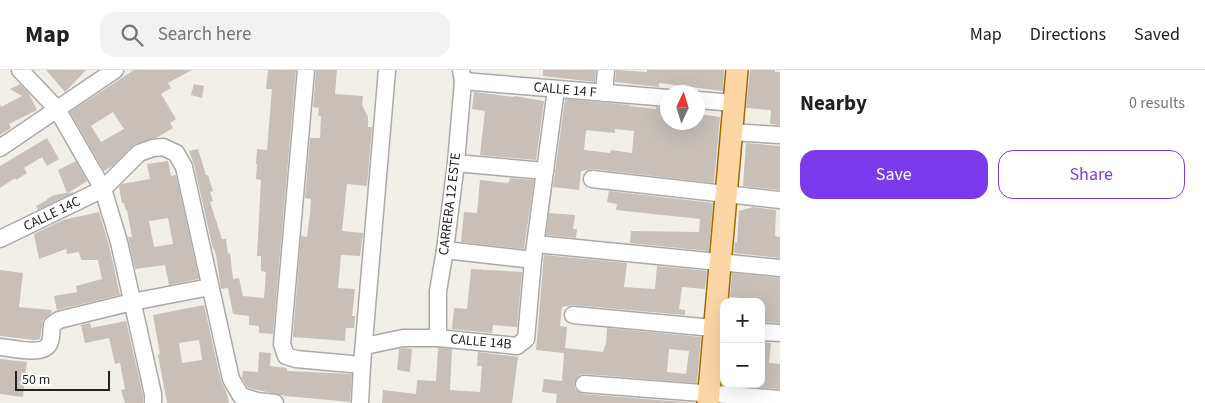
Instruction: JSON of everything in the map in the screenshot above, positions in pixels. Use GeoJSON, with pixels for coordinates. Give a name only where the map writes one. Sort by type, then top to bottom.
{"type":"FeatureCollection","features":[{"type":"Feature","properties":{"kind":"main road"},"geometry":{"type":"LineString","coordinates":[[709,398],[719,328],[720,263],[737,70]]}},
{"type":"Feature","properties":{"kind":"street"},"geometry":{"type":"LineString","coordinates":[[20,70],[56,110],[104,189],[119,242],[153,394],[153,403]]}},
{"type":"Feature","properties":{"kind":"street"},"geometry":{"type":"LineString","coordinates":[[0,148],[115,70]]}},
{"type":"Feature","properties":{"kind":"street"},"geometry":{"type":"LineString","coordinates":[[306,70],[282,344],[286,356],[296,359],[362,365]]}},
{"type":"Feature","properties":{"kind":"street"},"geometry":{"type":"LineString","coordinates":[[360,403],[388,70]]}},
{"type":"Feature","properties":{"kind":"street"},"geometry":{"type":"LineString","coordinates":[[604,93],[606,70]]}},
{"type":"Feature","properties":{"kind":"street","name":"CALLE 14 F"},"geometry":{"type":"LineString","coordinates":[[462,76],[556,89],[660,97]]}},
{"type":"Feature","properties":{"kind":"street","name":"CARRERA 12 ESTE"},"geometry":{"type":"LineString","coordinates":[[438,338],[438,290],[456,163],[462,76]]}},
{"type":"Feature","properties":{"kind":"street"},"geometry":{"type":"LineString","coordinates":[[534,252],[556,89]]}},
{"type":"Feature","properties":{"kind":"street"},"geometry":{"type":"LineString","coordinates":[[705,101],[734,103]]}},
{"type":"Feature","properties":{"kind":"street"},"geometry":{"type":"LineString","coordinates":[[731,132],[780,135]]}},
{"type":"Feature","properties":{"kind":"street"},"geometry":{"type":"LineString","coordinates":[[104,189],[139,153],[163,147],[176,153],[184,167],[231,379],[241,396],[256,401],[275,403]]}},
{"type":"Feature","properties":{"kind":"street"},"geometry":{"type":"LineString","coordinates":[[456,163],[545,171]]}},
{"type":"Feature","properties":{"kind":"street"},"geometry":{"type":"LineString","coordinates":[[592,179],[780,200]]}},
{"type":"Feature","properties":{"kind":"street","name":"CALLE 14C"},"geometry":{"type":"LineString","coordinates":[[0,239],[104,189]]}},
{"type":"Feature","properties":{"kind":"street"},"geometry":{"type":"LineString","coordinates":[[445,250],[534,252],[780,268]]}},
{"type":"Feature","properties":{"kind":"street","name":"CALLE 14B"},"geometry":{"type":"LineString","coordinates":[[365,346],[403,338],[438,338],[517,346],[524,343],[526,339],[534,252]]}},
{"type":"Feature","properties":{"kind":"street"},"geometry":{"type":"LineString","coordinates":[[0,347],[38,351],[47,348],[50,342],[52,325],[59,320],[132,302],[210,287]]}},
{"type":"Feature","properties":{"kind":"street"},"geometry":{"type":"LineString","coordinates":[[573,315],[719,328]]}},
{"type":"Feature","properties":{"kind":"street"},"geometry":{"type":"LineString","coordinates":[[765,332],[780,333]]}},
{"type":"Feature","properties":{"kind":"street"},"geometry":{"type":"LineString","coordinates":[[584,384],[709,398],[780,399]]}},
{"type":"Feature","properties":{"kind":"building"},"geometry":{"type":"Polygon","coordinates":[[[46,70],[86,70],[65,92],[46,70]]]}},
{"type":"Feature","properties":{"kind":"building"},"geometry":{"type":"Polygon","coordinates":[[[134,70],[192,70],[168,83],[171,88],[161,94],[176,119],[170,123],[173,128],[158,137],[135,144],[104,171],[70,112],[134,70]],[[113,112],[91,126],[101,142],[124,129],[113,112]]]}},
{"type":"Feature","properties":{"kind":"building"},"geometry":{"type":"Polygon","coordinates":[[[268,70],[296,70],[273,334],[259,333],[259,326],[249,325],[249,316],[233,314],[228,288],[221,289],[216,255],[189,151],[198,149],[206,175],[208,175],[213,191],[210,192],[213,201],[210,202],[222,239],[226,239],[228,254],[230,253],[233,279],[239,278],[243,296],[264,298],[266,272],[261,271],[261,256],[257,256],[261,180],[256,179],[256,164],[257,149],[267,150],[272,89],[266,89],[268,70]]]}},
{"type":"Feature","properties":{"kind":"building"},"geometry":{"type":"Polygon","coordinates":[[[316,70],[337,70],[335,94],[363,96],[362,105],[368,117],[368,127],[372,127],[367,186],[347,184],[342,231],[363,233],[360,256],[341,255],[338,288],[355,289],[352,316],[355,316],[354,328],[346,328],[345,341],[293,337],[301,236],[307,237],[310,214],[311,199],[305,198],[310,138],[320,138],[321,116],[318,116],[319,108],[313,107],[316,70]]]}},
{"type":"Feature","properties":{"kind":"building"},"geometry":{"type":"Polygon","coordinates":[[[543,70],[596,70],[595,82],[543,76],[543,70]]]}},
{"type":"Feature","properties":{"kind":"building"},"geometry":{"type":"Polygon","coordinates":[[[616,70],[647,72],[647,70],[724,70],[723,91],[705,89],[705,85],[659,83],[659,87],[615,82],[616,70]]]}},
{"type":"Feature","properties":{"kind":"building"},"geometry":{"type":"Polygon","coordinates":[[[750,70],[775,70],[775,72],[780,72],[780,125],[770,124],[771,110],[746,108],[750,70]]]}},
{"type":"Feature","properties":{"kind":"building"},"geometry":{"type":"Polygon","coordinates":[[[20,84],[29,94],[37,110],[9,124],[11,128],[0,135],[0,104],[1,107],[22,96],[10,89],[20,84]]]}},
{"type":"Feature","properties":{"kind":"building"},"geometry":{"type":"Polygon","coordinates":[[[194,84],[204,86],[202,98],[191,95],[194,84]]]}},
{"type":"Feature","properties":{"kind":"building"},"geometry":{"type":"Polygon","coordinates":[[[474,92],[544,101],[536,160],[480,155],[485,111],[472,109],[474,92]]]}},
{"type":"Feature","properties":{"kind":"building"},"geometry":{"type":"Polygon","coordinates":[[[565,99],[656,109],[656,107],[660,107],[660,130],[705,130],[705,115],[720,117],[714,183],[593,169],[581,171],[579,190],[553,187],[565,99]],[[615,129],[615,133],[586,130],[584,150],[610,153],[611,150],[632,153],[634,131],[615,129]]]}},
{"type":"Feature","properties":{"kind":"building"},"geometry":{"type":"Polygon","coordinates":[[[47,138],[59,159],[47,166],[42,157],[24,168],[27,173],[0,188],[0,166],[47,138]]]}},
{"type":"Feature","properties":{"kind":"building"},"geometry":{"type":"Polygon","coordinates":[[[746,143],[780,146],[780,190],[743,186],[746,143]]]}},
{"type":"Feature","properties":{"kind":"building"},"geometry":{"type":"Polygon","coordinates":[[[76,161],[87,181],[68,193],[75,192],[38,210],[36,206],[47,199],[54,195],[67,193],[58,170],[76,161]]]}},
{"type":"Feature","properties":{"kind":"building"},"geometry":{"type":"Polygon","coordinates":[[[168,161],[171,176],[176,175],[199,279],[169,285],[165,265],[135,269],[128,237],[132,237],[127,210],[124,203],[122,203],[119,187],[122,184],[150,179],[147,164],[168,161]],[[168,218],[149,221],[154,247],[173,244],[168,218]]]}},
{"type":"Feature","properties":{"kind":"building"},"geometry":{"type":"Polygon","coordinates":[[[510,178],[534,180],[524,249],[461,242],[464,212],[477,213],[480,180],[507,183],[510,178]]]}},
{"type":"Feature","properties":{"kind":"building"},"geometry":{"type":"Polygon","coordinates":[[[609,191],[713,203],[709,251],[630,243],[631,231],[699,232],[700,219],[616,210],[617,204],[607,202],[609,191]]]}},
{"type":"Feature","properties":{"kind":"building"},"geometry":{"type":"Polygon","coordinates":[[[753,207],[776,210],[775,236],[780,237],[780,258],[734,253],[735,242],[737,242],[739,211],[753,207]]]}},
{"type":"Feature","properties":{"kind":"building"},"geometry":{"type":"Polygon","coordinates":[[[99,212],[109,245],[120,295],[57,310],[54,296],[77,292],[76,286],[102,279],[98,260],[81,260],[79,252],[67,254],[66,249],[39,259],[34,234],[63,220],[99,212]]]}},
{"type":"Feature","properties":{"kind":"building"},"geometry":{"type":"Polygon","coordinates":[[[549,213],[575,215],[573,229],[577,229],[576,238],[546,235],[549,213]]]}},
{"type":"Feature","properties":{"kind":"building"},"geometry":{"type":"Polygon","coordinates":[[[544,255],[627,263],[624,287],[655,289],[657,266],[707,271],[705,289],[682,287],[679,309],[685,310],[685,315],[573,305],[562,307],[560,326],[567,327],[565,348],[603,352],[607,328],[701,337],[697,383],[585,374],[579,375],[574,383],[575,389],[583,394],[696,403],[556,403],[557,394],[542,392],[544,379],[562,381],[564,353],[536,350],[544,255]],[[669,349],[667,372],[686,374],[689,351],[669,349]]]}},
{"type":"Feature","properties":{"kind":"building"},"geometry":{"type":"Polygon","coordinates":[[[471,269],[522,272],[517,327],[493,325],[492,333],[452,329],[454,308],[467,309],[471,269]]]}},
{"type":"Feature","properties":{"kind":"building"},"geometry":{"type":"Polygon","coordinates":[[[0,270],[23,273],[19,307],[52,310],[51,314],[43,320],[40,339],[0,336],[0,270]]]}},
{"type":"Feature","properties":{"kind":"building"},"geometry":{"type":"Polygon","coordinates":[[[732,273],[780,278],[780,323],[765,322],[765,298],[730,297],[732,273]]]}},
{"type":"Feature","properties":{"kind":"building"},"geometry":{"type":"Polygon","coordinates":[[[204,305],[221,381],[229,403],[167,403],[153,315],[204,305]],[[199,340],[179,343],[182,363],[202,360],[199,340]]]}},
{"type":"Feature","properties":{"kind":"building"},"geometry":{"type":"Polygon","coordinates":[[[126,321],[143,395],[143,403],[125,403],[121,390],[125,389],[120,363],[115,364],[109,338],[85,343],[81,325],[90,323],[91,328],[126,321]]]}},
{"type":"Feature","properties":{"kind":"building"},"geometry":{"type":"Polygon","coordinates":[[[765,342],[771,343],[769,363],[780,364],[780,389],[765,388],[765,342]]]}},
{"type":"Feature","properties":{"kind":"building"},"geometry":{"type":"Polygon","coordinates":[[[438,348],[452,349],[450,390],[480,392],[482,366],[477,366],[478,352],[518,357],[512,403],[382,403],[383,390],[416,394],[417,380],[436,381],[438,348]]]}},
{"type":"Feature","properties":{"kind":"building"},"geometry":{"type":"Polygon","coordinates":[[[399,349],[412,349],[410,372],[397,370],[399,349]]]}},
{"type":"Feature","properties":{"kind":"building"},"geometry":{"type":"Polygon","coordinates":[[[259,352],[271,353],[270,366],[287,368],[287,371],[352,374],[350,402],[286,396],[248,388],[242,378],[243,371],[258,372],[259,352]]]}},
{"type":"Feature","properties":{"kind":"building"},"geometry":{"type":"Polygon","coordinates":[[[0,359],[27,362],[23,397],[0,394],[0,359]]]}}]}
